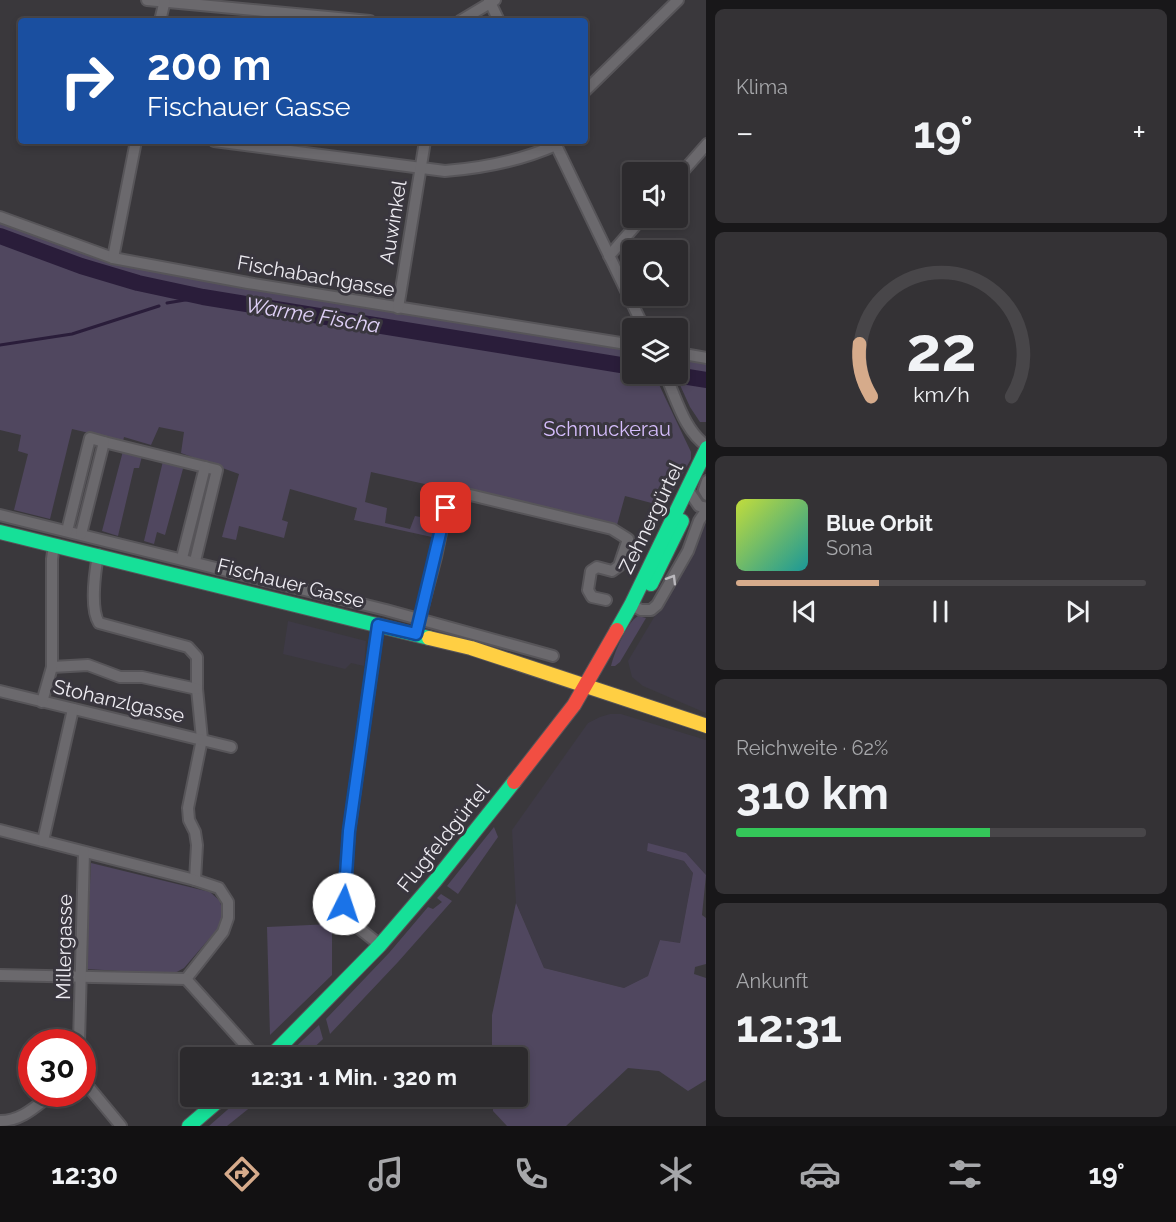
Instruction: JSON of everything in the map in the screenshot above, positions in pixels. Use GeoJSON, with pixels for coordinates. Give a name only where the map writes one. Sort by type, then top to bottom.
{"type":"FeatureCollection","features":[{"type":"Feature","properties":{"kind":"main road","name":"Zehnergürtel"},"geometry":{"type":"LineString","coordinates":[[586,685],[631,605],[696,503],[706,447]]}},
{"type":"Feature","properties":{"kind":"main road","name":"Zehnergürtel"},"geometry":{"type":"LineString","coordinates":[[631,605],[644,596],[696,503],[706,466]]}},
{"type":"Feature","properties":{"kind":"main road","name":"Fischauer Gasse"},"geometry":{"type":"LineString","coordinates":[[0,532],[471,648],[706,726]]}},
{"type":"Feature","properties":{"kind":"main road","name":"Flugfeldgürtel"},"geometry":{"type":"LineString","coordinates":[[279,1047],[380,945],[435,881],[574,705],[586,685]]}},
{"type":"Feature","properties":{"kind":"main road"},"geometry":{"type":"LineString","coordinates":[[189,1126],[211,1107]]}},
{"type":"Feature","properties":{"kind":"street"},"geometry":{"type":"LineString","coordinates":[[147,0],[342,18]]}},
{"type":"Feature","properties":{"kind":"street"},"geometry":{"type":"LineString","coordinates":[[285,12],[288,0]]}},
{"type":"Feature","properties":{"kind":"street"},"geometry":{"type":"LineString","coordinates":[[588,88],[678,0]]}},
{"type":"Feature","properties":{"kind":"street"},"geometry":{"type":"LineString","coordinates":[[161,18],[164,1]]}},
{"type":"Feature","properties":{"kind":"street"},"geometry":{"type":"LineString","coordinates":[[464,18],[492,1],[498,18]]}},
{"type":"Feature","properties":{"kind":"street"},"geometry":{"type":"LineString","coordinates":[[113,258],[135,144]]}},
{"type":"Feature","properties":{"kind":"street"},"geometry":{"type":"LineString","coordinates":[[236,144],[445,171],[477,169],[533,156],[553,144]]}},
{"type":"Feature","properties":{"kind":"street","name":"Auwinkel"},"geometry":{"type":"LineString","coordinates":[[398,308],[423,144]]}},
{"type":"Feature","properties":{"kind":"street"},"geometry":{"type":"LineString","coordinates":[[555,144],[639,318]]}},
{"type":"Feature","properties":{"kind":"street"},"geometry":{"type":"LineString","coordinates":[[688,165],[706,144]]}},
{"type":"Feature","properties":{"kind":"street","name":"Fischabachgasse"},"geometry":{"type":"LineString","coordinates":[[0,217],[113,258],[398,308],[622,343]]}},
{"type":"Feature","properties":{"kind":"street"},"geometry":{"type":"LineString","coordinates":[[609,256],[633,228]]}},
{"type":"Feature","properties":{"kind":"street"},"geometry":{"type":"LineString","coordinates":[[688,355],[706,358]]}},
{"type":"Feature","properties":{"kind":"street"},"geometry":{"type":"LineString","coordinates":[[670,384],[688,425],[706,447]]}},
{"type":"Feature","properties":{"kind":"street"},"geometry":{"type":"LineString","coordinates":[[67,531],[90,438],[104,441],[218,470],[195,561]]}},
{"type":"Feature","properties":{"kind":"street"},"geometry":{"type":"LineString","coordinates":[[81,534],[104,441]]}},
{"type":"Feature","properties":{"kind":"street"},"geometry":{"type":"LineString","coordinates":[[182,558],[205,467]]}},
{"type":"Feature","properties":{"kind":"street"},"geometry":{"type":"LineString","coordinates":[[706,481],[706,495]]}},
{"type":"Feature","properties":{"kind":"street"},"geometry":{"type":"LineString","coordinates":[[416,634],[447,504],[453,495],[462,493],[612,529],[628,539],[619,566],[612,571],[597,567],[591,571],[588,590],[592,597],[606,600]]}},
{"type":"Feature","properties":{"kind":"street","name":"Zehnergürtel"},"geometry":{"type":"LineString","coordinates":[[631,605],[641,610],[651,610],[657,605],[688,551],[699,521],[696,503]]}},
{"type":"Feature","properties":{"kind":"street"},"geometry":{"type":"LineString","coordinates":[[0,515],[195,561],[553,656]]}},
{"type":"Feature","properties":{"kind":"street"},"geometry":{"type":"LineString","coordinates":[[42,702],[52,667],[54,545]]}},
{"type":"Feature","properties":{"kind":"street"},"geometry":{"type":"LineString","coordinates":[[98,555],[95,569],[94,616],[99,623],[188,647],[196,657],[202,739],[188,808],[189,820],[195,832],[197,845],[195,880]]}},
{"type":"Feature","properties":{"kind":"street"},"geometry":{"type":"LineString","coordinates":[[378,625],[349,831],[344,904],[350,921],[380,945]]}},
{"type":"Feature","properties":{"kind":"street"},"geometry":{"type":"LineString","coordinates":[[52,667],[88,665],[120,677],[142,677],[197,689]]}},
{"type":"Feature","properties":{"kind":"street","name":"Stohanzlgasse"},"geometry":{"type":"LineString","coordinates":[[0,691],[231,747]]}},
{"type":"Feature","properties":{"kind":"street"},"geometry":{"type":"LineString","coordinates":[[43,841],[73,709]]}},
{"type":"Feature","properties":{"kind":"street"},"geometry":{"type":"LineString","coordinates":[[0,831],[219,888],[228,902],[228,918],[223,932],[186,979]]}},
{"type":"Feature","properties":{"kind":"street","name":"Millergasse"},"geometry":{"type":"LineString","coordinates":[[79,1029],[84,852]]}},
{"type":"Feature","properties":{"kind":"street"},"geometry":{"type":"LineString","coordinates":[[0,975],[186,979],[247,1047]]}},
{"type":"Feature","properties":{"kind":"street"},"geometry":{"type":"LineString","coordinates":[[96,1095],[122,1126]]}},
{"type":"Feature","properties":{"kind":"street"},"geometry":{"type":"LineString","coordinates":[[0,1121],[11,1121],[22,1117],[35,1107]]}},
{"type":"Feature","properties":{"kind":"shaded area"},"geometry":{"type":"Polygon","coordinates":[[[706,523],[706,713],[643,686],[632,677],[628,661],[681,572],[706,523]]]}},
{"type":"Feature","properties":{"kind":"shaded area"},"geometry":{"type":"Polygon","coordinates":[[[288,621],[366,641],[364,666],[351,663],[345,669],[283,654],[288,621]]]}},
{"type":"Feature","properties":{"kind":"shaded area"},"geometry":{"type":"Polygon","coordinates":[[[610,714],[621,714],[706,740],[706,875],[686,853],[647,851],[684,861],[693,873],[680,943],[660,940],[648,976],[624,988],[544,968],[516,903],[512,830],[588,723],[610,714]]]}},
{"type":"Feature","properties":{"kind":"green space","name":"Schmuckerau"},"geometry":{"type":"Polygon","coordinates":[[[0,222],[106,261],[150,270],[622,348],[622,384],[659,384],[691,452],[691,459],[665,505],[625,496],[617,525],[453,485],[447,489],[371,472],[365,502],[387,508],[385,523],[410,529],[415,516],[436,520],[432,537],[354,520],[357,508],[290,489],[282,520],[288,522],[284,538],[239,526],[236,540],[222,537],[239,474],[181,453],[184,432],[159,427],[151,445],[124,437],[123,441],[72,429],[50,519],[14,510],[28,454],[18,451],[21,435],[0,430],[0,222]]]}},
{"type":"Feature","properties":{"kind":"green space"},"geometry":{"type":"Polygon","coordinates":[[[688,360],[706,363],[706,422],[700,422],[680,384],[688,384],[688,360]]]}},
{"type":"Feature","properties":{"kind":"green space"},"geometry":{"type":"Polygon","coordinates":[[[123,451],[142,456],[139,468],[134,468],[118,536],[102,531],[123,451]]]}},
{"type":"Feature","properties":{"kind":"green space"},"geometry":{"type":"Polygon","coordinates":[[[163,461],[184,465],[165,535],[157,532],[154,544],[144,541],[163,461]]]}},
{"type":"Feature","properties":{"kind":"green space"},"geometry":{"type":"Polygon","coordinates":[[[638,616],[646,618],[620,662],[611,666],[625,631],[638,616]]]}},
{"type":"Feature","properties":{"kind":"green space"},"geometry":{"type":"Polygon","coordinates":[[[494,827],[498,837],[458,894],[447,886],[494,827]]]}},
{"type":"Feature","properties":{"kind":"green space"},"geometry":{"type":"Polygon","coordinates":[[[648,843],[686,853],[706,875],[702,915],[706,918],[706,964],[695,967],[694,974],[706,978],[706,1080],[688,1091],[659,1071],[628,1068],[566,1126],[507,1126],[493,1111],[493,1107],[528,1107],[528,1047],[492,1047],[492,1015],[516,903],[544,968],[624,988],[648,976],[660,940],[680,943],[693,873],[684,861],[647,851],[648,843]]]}},
{"type":"Feature","properties":{"kind":"green space"},"geometry":{"type":"Polygon","coordinates":[[[91,863],[210,892],[220,901],[223,914],[221,925],[184,968],[173,974],[86,969],[91,863]]]}},
{"type":"Feature","properties":{"kind":"green space"},"geometry":{"type":"Polygon","coordinates":[[[441,894],[452,901],[330,1034],[326,1019],[389,953],[428,907],[433,909],[442,902],[437,898],[441,894]]]}},
{"type":"Feature","properties":{"kind":"green space"},"geometry":{"type":"Polygon","coordinates":[[[332,924],[332,975],[270,1035],[267,927],[332,924]]]}},
{"type":"Feature","properties":{"kind":"green space"},"geometry":{"type":"Polygon","coordinates":[[[319,1025],[323,1039],[315,1047],[296,1047],[319,1025]]]}},
{"type":"Feature","properties":{"kind":"green space"},"geometry":{"type":"Polygon","coordinates":[[[231,1107],[251,1107],[227,1126],[209,1126],[231,1107]]]}},
{"type":"Feature","properties":{"kind":"waterway","name":"Warme Fischa"},"geometry":{"type":"LineString","coordinates":[[0,236],[81,266],[138,283],[203,297],[622,365]]}},
{"type":"Feature","properties":{"kind":"waterway"},"geometry":{"type":"LineString","coordinates":[[167,303],[203,297]]}},
{"type":"Feature","properties":{"kind":"waterway"},"geometry":{"type":"LineString","coordinates":[[0,345],[72,334],[159,306]]}},
{"type":"Feature","properties":{"kind":"waterway","name":"Warme Fischa"},"geometry":{"type":"LineString","coordinates":[[688,377],[706,380]]}},
{"type":"Feature","properties":{"kind":"traffic: fast"},"geometry":{"type":"LineString","coordinates":[[617,630],[706,450]]}},
{"type":"Feature","properties":{"kind":"traffic: fast"},"geometry":{"type":"LineString","coordinates":[[651,584],[682,521]]}},
{"type":"Feature","properties":{"kind":"traffic: fast"},"geometry":{"type":"LineString","coordinates":[[0,532],[429,638]]}},
{"type":"Feature","properties":{"kind":"traffic: fast"},"geometry":{"type":"LineString","coordinates":[[280,1047],[380,945],[435,881],[514,782]]}},
{"type":"Feature","properties":{"kind":"traffic: fast"},"geometry":{"type":"LineString","coordinates":[[189,1126],[211,1107]]}},
{"type":"Feature","properties":{"kind":"traffic: slow"},"geometry":{"type":"LineString","coordinates":[[429,638],[471,648],[706,726]]}},
{"type":"Feature","properties":{"kind":"traffic: jam"},"geometry":{"type":"LineString","coordinates":[[514,782],[574,705],[617,630]]}},
{"type":"Feature","properties":{"kind":"route"},"geometry":{"type":"LineString","coordinates":[[344,904],[349,831],[378,625],[416,634],[446,508]]}}]}
